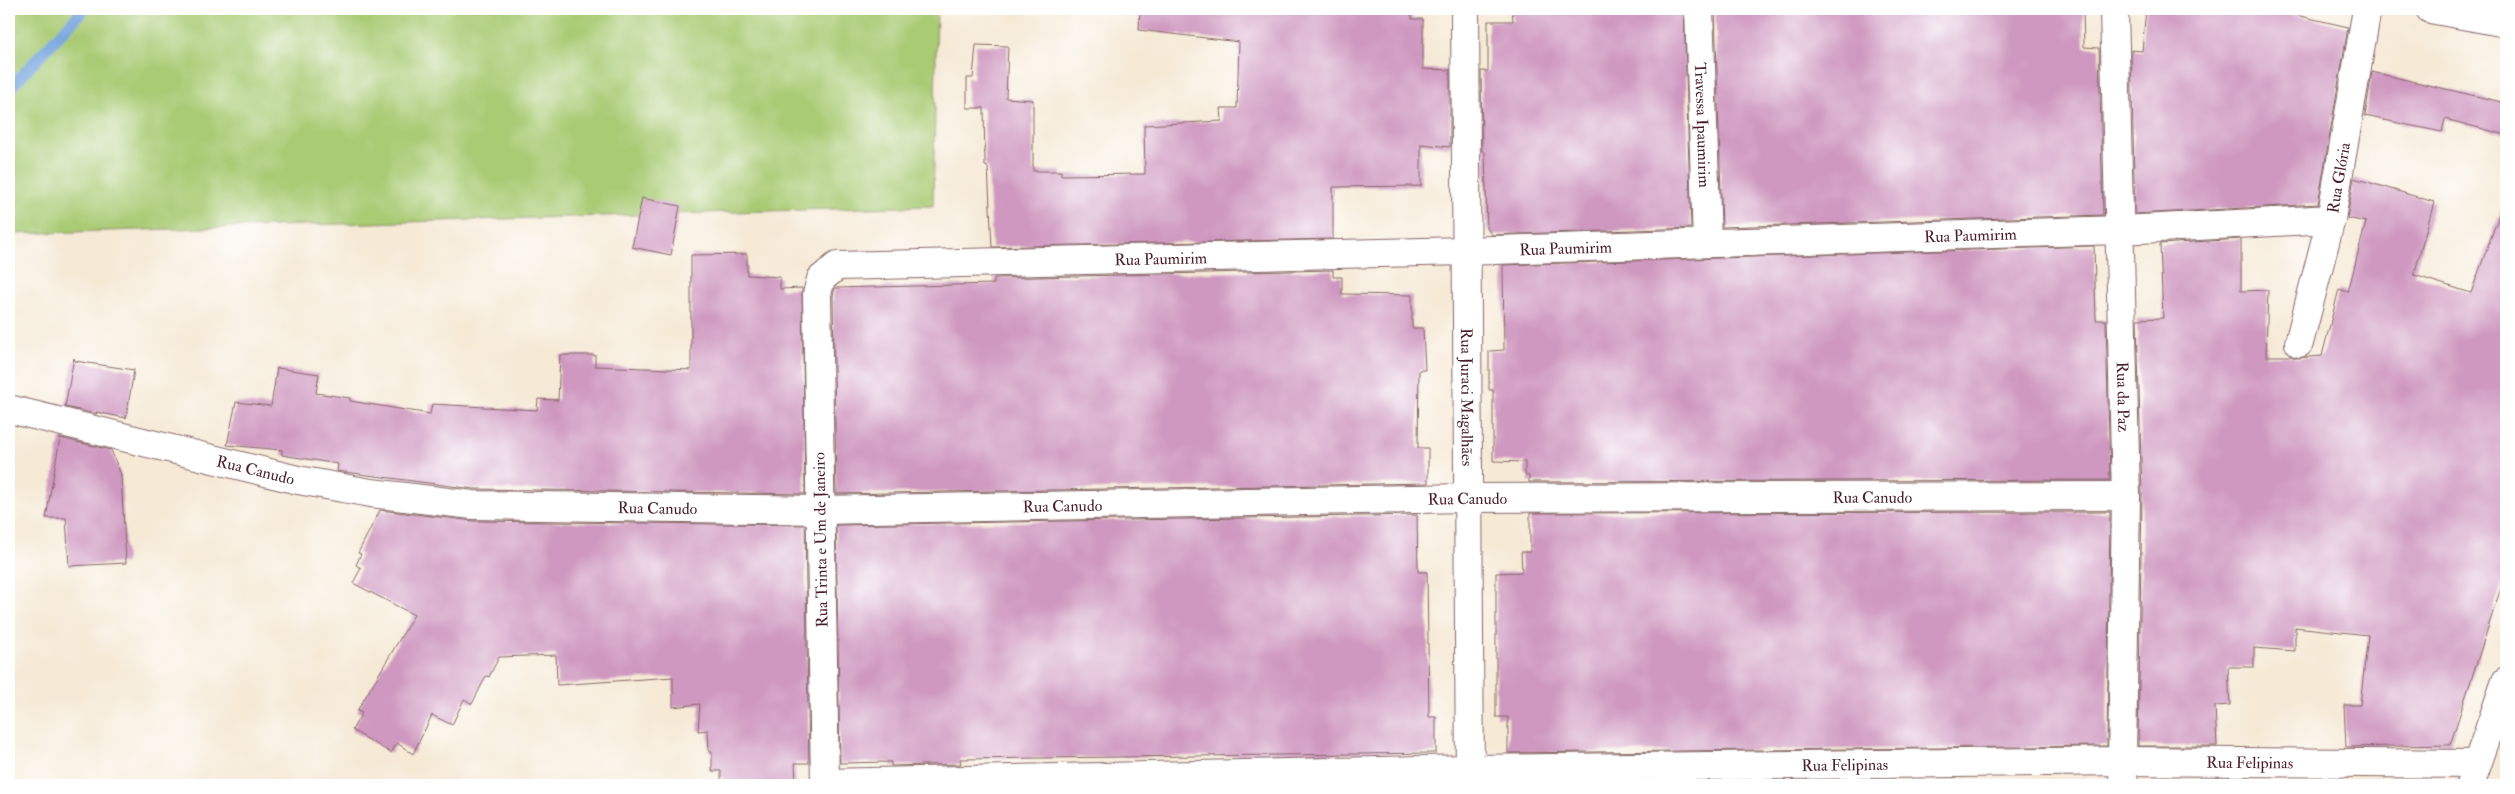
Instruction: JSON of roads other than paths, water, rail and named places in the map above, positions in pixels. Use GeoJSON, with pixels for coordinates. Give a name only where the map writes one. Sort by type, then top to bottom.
{"type":"FeatureCollection","features":[{"type":"Feature","properties":{"kind":"street","name":"Rua Juraci Magalhães"},"geometry":{"type":"LineString","coordinates":[[1464,9],[1465,251],[1470,498],[1470,777]]}},
{"type":"Feature","properties":{"kind":"street","name":"Travessa Ipaumirim"},"geometry":{"type":"LineString","coordinates":[[1699,9],[1707,242]]}},
{"type":"Feature","properties":{"kind":"street","name":"Rua da Paz"},"geometry":{"type":"LineString","coordinates":[[2114,9],[2121,230],[2126,496],[2123,773]]}},
{"type":"Feature","properties":{"kind":"street","name":"Rua Glória"},"geometry":{"type":"LineString","coordinates":[[2299,343],[2331,219],[2368,9]]}},
{"type":"Feature","properties":{"kind":"street"},"geometry":{"type":"LineString","coordinates":[[2430,9],[2506,23]]}},
{"type":"Feature","properties":{"kind":"street","name":"Rua Paumirim"},"geometry":{"type":"LineString","coordinates":[[817,294],[821,279],[827,272],[837,266],[850,264],[1465,251],[2121,230],[2331,219]]}},
{"type":"Feature","properties":{"kind":"street","name":"Rua Trinta e Um de Janeiro"},"geometry":{"type":"LineString","coordinates":[[817,294],[819,510],[825,784]]}},
{"type":"Feature","properties":{"kind":"street","name":"Rua Canudo"},"geometry":{"type":"LineString","coordinates":[[9,409],[298,480],[371,493],[473,505],[819,510],[1470,498],[2126,496]]}},
{"type":"Feature","properties":{"kind":"street"},"geometry":{"type":"LineString","coordinates":[[2473,774],[2505,691]]}},
{"type":"Feature","properties":{"kind":"street","name":"Rua Felipinas"},"geometry":{"type":"LineString","coordinates":[[825,784],[1470,777],[2123,773],[2473,774]]}},
{"type":"Feature","properties":{"kind":"waterway"},"geometry":{"type":"LineString","coordinates":[[9,89],[84,9]]}}]}
